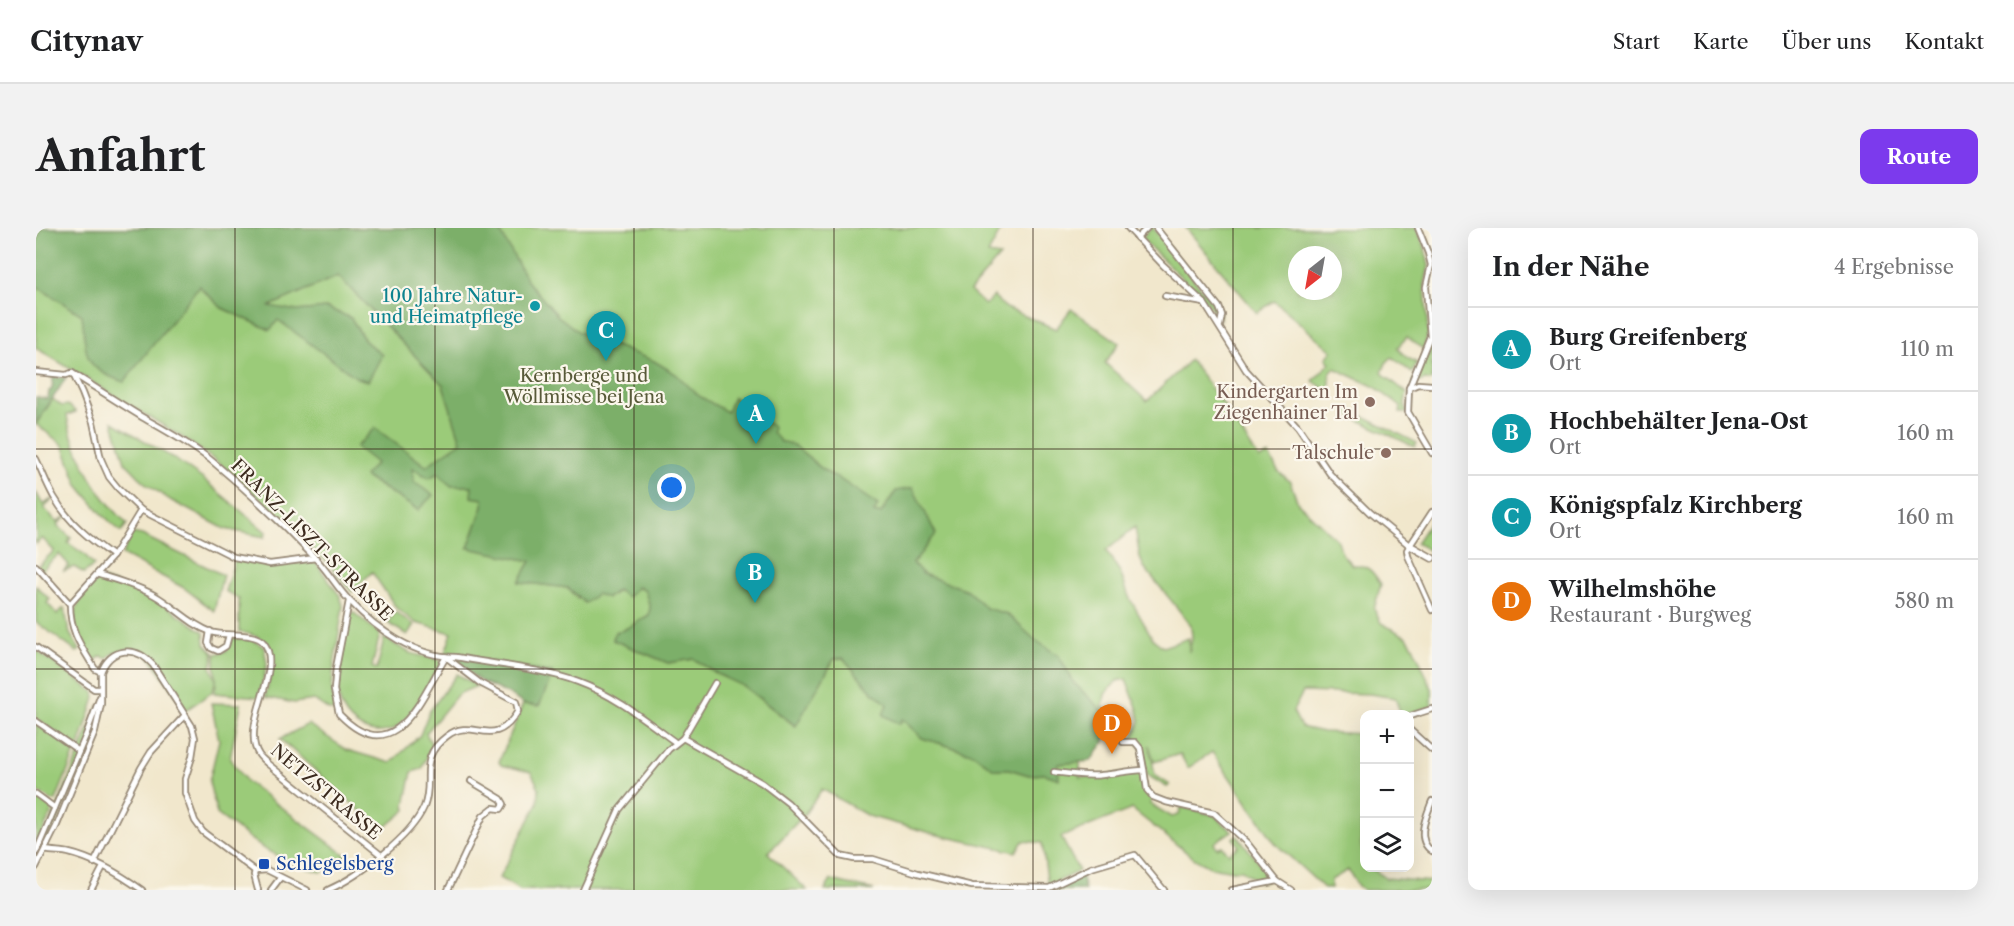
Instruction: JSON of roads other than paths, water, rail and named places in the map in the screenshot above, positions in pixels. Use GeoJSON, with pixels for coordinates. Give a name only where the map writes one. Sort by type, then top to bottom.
{"type":"FeatureCollection","features":[{"type":"Feature","properties":{"kind":"street"},"geometry":{"type":"LineString","coordinates":[[1128,228],[1204,303],[1220,325],[1246,370],[1298,427],[1328,471],[1370,513],[1409,545],[1432,558]]}},
{"type":"Feature","properties":{"kind":"street"},"geometry":{"type":"LineString","coordinates":[[1137,238],[1147,228]]}},
{"type":"Feature","properties":{"kind":"street"},"geometry":{"type":"LineString","coordinates":[[1156,228],[1220,307],[1222,315],[1220,325]]}},
{"type":"Feature","properties":{"kind":"street"},"geometry":{"type":"LineString","coordinates":[[1418,228],[1431,265],[1426,287],[1430,311],[1430,341],[1409,388],[1408,412],[1432,453]]}},
{"type":"Feature","properties":{"kind":"street"},"geometry":{"type":"LineString","coordinates":[[1165,296],[1204,303]]}},
{"type":"Feature","properties":{"kind":"street"},"geometry":{"type":"LineString","coordinates":[[36,372],[66,375],[72,373],[86,403],[101,459],[109,477],[141,510],[234,557],[270,564],[316,558]]}},
{"type":"Feature","properties":{"kind":"street","name":"FRANZ-LISZT-STRASSE"},"geometry":{"type":"LineString","coordinates":[[72,373],[209,459],[254,497],[316,558],[349,601],[383,631],[414,648],[446,657]]}},
{"type":"Feature","properties":{"kind":"street"},"geometry":{"type":"LineString","coordinates":[[1409,388],[1418,384],[1432,385]]}},
{"type":"Feature","properties":{"kind":"street"},"geometry":{"type":"LineString","coordinates":[[36,459],[54,498],[66,515],[113,556]]}},
{"type":"Feature","properties":{"kind":"street"},"geometry":{"type":"LineString","coordinates":[[70,604],[113,556],[141,510]]}},
{"type":"Feature","properties":{"kind":"street"},"geometry":{"type":"LineString","coordinates":[[1432,512],[1409,545],[1408,556],[1432,610]]}},
{"type":"Feature","properties":{"kind":"street"},"geometry":{"type":"LineString","coordinates":[[36,566],[70,604],[70,621],[73,631],[95,669],[101,672]]}},
{"type":"Feature","properties":{"kind":"street","name":"NETZSTRASSE"},"geometry":{"type":"LineString","coordinates":[[97,574],[155,596],[198,626],[210,631],[260,639],[266,646],[270,667],[256,724],[255,742],[258,754],[381,855]]}},
{"type":"Feature","properties":{"kind":"street"},"geometry":{"type":"LineString","coordinates":[[349,601],[334,690],[339,714],[359,730],[377,735],[390,734],[403,726],[413,714],[446,657]]}},
{"type":"Feature","properties":{"kind":"street","name":"NETZSTRASSE"},"geometry":{"type":"LineString","coordinates":[[210,631],[208,643],[211,648],[218,651],[226,646],[229,635]]}},
{"type":"Feature","properties":{"kind":"street"},"geometry":{"type":"LineString","coordinates":[[36,647],[94,688],[99,689]]}},
{"type":"Feature","properties":{"kind":"street"},"geometry":{"type":"LineString","coordinates":[[36,867],[99,718],[101,672],[109,659],[118,653],[129,651],[146,657],[153,665],[192,726],[195,738],[185,779],[185,793],[195,821],[203,832],[255,871]]}},
{"type":"Feature","properties":{"kind":"street"},"geometry":{"type":"LineString","coordinates":[[446,657],[548,674],[580,682],[614,699],[675,742]]}},
{"type":"Feature","properties":{"kind":"street"},"geometry":{"type":"LineString","coordinates":[[328,890],[347,880],[398,841],[423,809],[427,789],[427,765],[431,753],[439,744],[455,731],[465,729],[498,732],[507,726],[518,711],[516,702],[480,683],[446,657]]}},
{"type":"Feature","properties":{"kind":"street"},"geometry":{"type":"LineString","coordinates":[[583,890],[619,810],[675,742],[683,738],[715,683]]}},
{"type":"Feature","properties":{"kind":"street"},"geometry":{"type":"LineString","coordinates":[[36,852],[100,697]]}},
{"type":"Feature","properties":{"kind":"street"},"geometry":{"type":"LineString","coordinates":[[1414,715],[1432,709]]}},
{"type":"Feature","properties":{"kind":"street"},"geometry":{"type":"LineString","coordinates":[[94,863],[141,768],[151,752],[185,715]]}},
{"type":"Feature","properties":{"kind":"street"},"geometry":{"type":"LineString","coordinates":[[36,721],[79,752]]}},
{"type":"Feature","properties":{"kind":"street"},"geometry":{"type":"LineString","coordinates":[[1414,734],[1432,750]]}},
{"type":"Feature","properties":{"kind":"street"},"geometry":{"type":"LineString","coordinates":[[683,738],[762,783],[788,803],[840,856],[873,859],[958,884],[1049,888],[1091,868],[1134,855],[1164,890]]}},
{"type":"Feature","properties":{"kind":"street"},"geometry":{"type":"LineString","coordinates":[[1123,742],[1135,742],[1140,748],[1147,790],[1153,797],[1214,813],[1247,843],[1277,881],[1291,890]]}},
{"type":"Feature","properties":{"kind":"street"},"geometry":{"type":"LineString","coordinates":[[1054,772],[1082,776],[1144,770]]}},
{"type":"Feature","properties":{"kind":"street"},"geometry":{"type":"LineString","coordinates":[[448,890],[483,816],[493,808],[501,808],[504,804],[501,799],[471,781]]}},
{"type":"Feature","properties":{"kind":"street"},"geometry":{"type":"LineString","coordinates":[[36,794],[55,808]]}},
{"type":"Feature","properties":{"kind":"street"},"geometry":{"type":"LineString","coordinates":[[1432,801],[1422,840],[1425,847],[1432,851]]}},
{"type":"Feature","properties":{"kind":"street"},"geometry":{"type":"LineString","coordinates":[[45,850],[69,853],[94,863],[122,876],[142,890]]}},
{"type":"Feature","properties":{"kind":"street"},"geometry":{"type":"LineString","coordinates":[[91,890],[103,867]]}},
{"type":"Feature","properties":{"kind":"street"},"geometry":{"type":"LineString","coordinates":[[255,871],[263,869],[307,890]]}},
{"type":"Feature","properties":{"kind":"street"},"geometry":{"type":"LineString","coordinates":[[255,871],[258,890]]}},
{"type":"Feature","properties":{"kind":"street"},"geometry":{"type":"LineString","coordinates":[[271,890],[280,878]]}},
{"type":"Feature","properties":{"kind":"street"},"geometry":{"type":"LineString","coordinates":[[1232,890],[1277,881]]}},
{"type":"Feature","properties":{"kind":"place","name":"100 Jahre Natur- und Heimatpflege"},"geometry":{"type":"Point","coordinates":[535,306]}},
{"type":"Feature","properties":{"kind":"place","name":"Königspfalz Kirchberg"},"geometry":{"type":"Point","coordinates":[606,361]}},
{"type":"Feature","properties":{"kind":"place","name":"Kindergarten Im Ziegenhainer Tal"},"geometry":{"type":"Point","coordinates":[1370,402]}},
{"type":"Feature","properties":{"kind":"place","name":"Burg Greifenberg"},"geometry":{"type":"Point","coordinates":[756,444]}},
{"type":"Feature","properties":{"kind":"place","name":"Talschule"},"geometry":{"type":"Point","coordinates":[1386,453]}},
{"type":"Feature","properties":{"kind":"place","name":"Hochbehälter Jena-Ost"},"geometry":{"type":"Point","coordinates":[755,603]}},
{"type":"Feature","properties":{"kind":"place","name":"Wilhelmshöhe"},"geometry":{"type":"Point","coordinates":[1112,754]}},
{"type":"Feature","properties":{"kind":"place","name":"Schlegelsberg"},"geometry":{"type":"Point","coordinates":[264,864]}},
{"type":"Feature","properties":{"kind":"park label","name":"Kernberge und Wöllmisse bei Jena"},"geometry":{"type":"Point","coordinates":[584,386]}}]}
